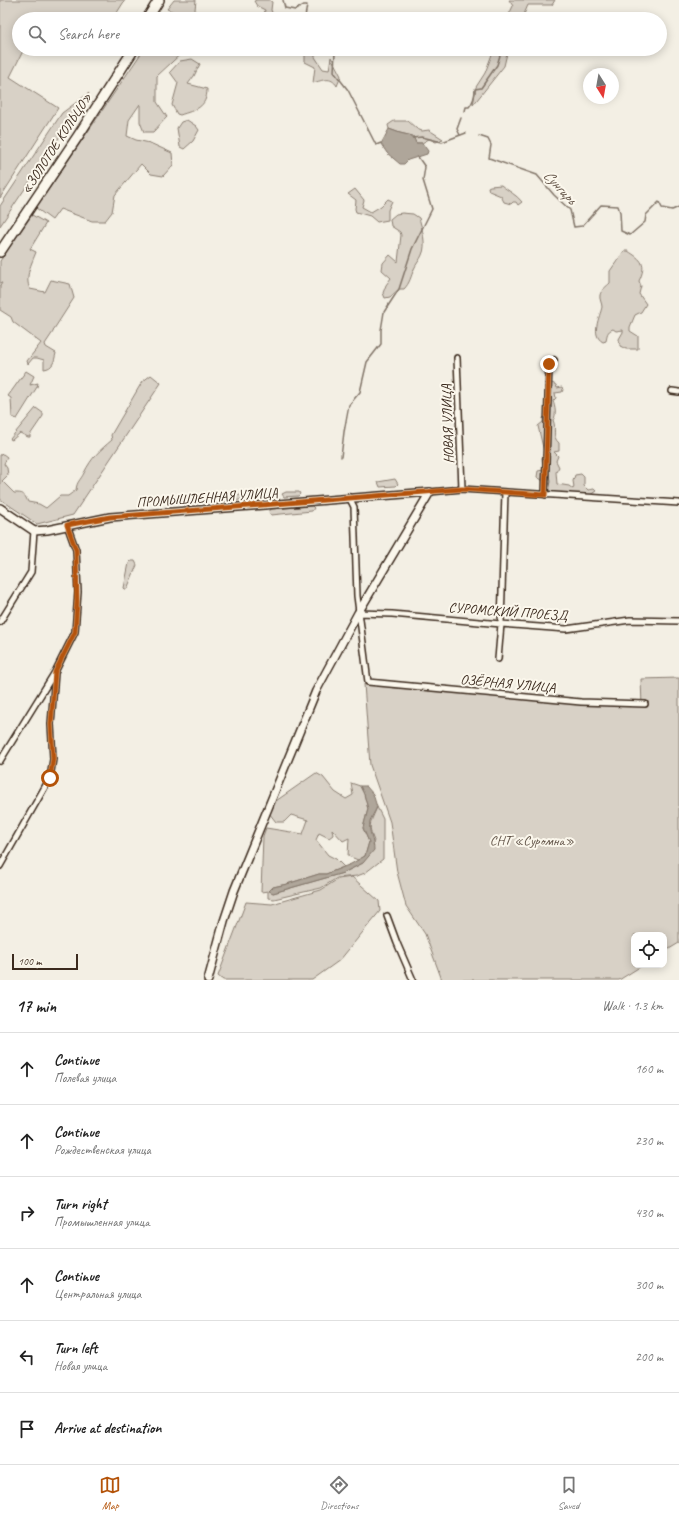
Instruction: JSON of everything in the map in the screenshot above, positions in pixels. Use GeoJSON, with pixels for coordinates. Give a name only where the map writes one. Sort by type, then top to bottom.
{"type":"FeatureCollection","features":[{"type":"Feature","properties":{"kind":"highway"},"geometry":{"type":"LineString","coordinates":[[151,12],[159,0]]}},
{"type":"Feature","properties":{"kind":"highway"},"geometry":{"type":"LineString","coordinates":[[158,12],[166,0]]}},
{"type":"Feature","properties":{"kind":"highway","name":"«ЗОЛОТОЕ КОЛЬЦО»"},"geometry":{"type":"LineString","coordinates":[[0,243],[124,56]]}},
{"type":"Feature","properties":{"kind":"highway","name":"«ЗОЛОТОЕ КОЛЬЦО»"},"geometry":{"type":"LineString","coordinates":[[0,252],[129,56]]}},
{"type":"Feature","properties":{"kind":"street","name":"НОВАЯ УЛИЦА"},"geometry":{"type":"LineString","coordinates":[[457,358],[462,489]]}},
{"type":"Feature","properties":{"kind":"street"},"geometry":{"type":"LineString","coordinates":[[545,495],[549,364],[554,360]]}},
{"type":"Feature","properties":{"kind":"street"},"geometry":{"type":"LineString","coordinates":[[672,391],[679,392]]}},
{"type":"Feature","properties":{"kind":"street"},"geometry":{"type":"LineString","coordinates":[[208,980],[224,921],[252,846],[316,691],[358,613],[430,492],[462,489],[679,503]]}},
{"type":"Feature","properties":{"kind":"street","name":"ПРОМЫШЛЕННАЯ УЛИЦА"},"geometry":{"type":"LineString","coordinates":[[34,531],[47,530],[110,517],[350,497],[430,492]]}},
{"type":"Feature","properties":{"kind":"street"},"geometry":{"type":"LineString","coordinates":[[498,659],[501,624],[505,492]]}},
{"type":"Feature","properties":{"kind":"street"},"geometry":{"type":"LineString","coordinates":[[350,497],[354,508],[358,613]]}},
{"type":"Feature","properties":{"kind":"street"},"geometry":{"type":"LineString","coordinates":[[0,508],[34,531],[32,572],[0,622]]}},
{"type":"Feature","properties":{"kind":"street"},"geometry":{"type":"LineString","coordinates":[[0,761],[55,672],[75,632],[78,592],[76,550],[67,525]]}},
{"type":"Feature","properties":{"kind":"street","name":"СУРОМСКИЙ ПРОЕЗД"},"geometry":{"type":"LineString","coordinates":[[358,613],[392,614],[566,629],[630,620],[679,621]]}},
{"type":"Feature","properties":{"kind":"street","name":"ОЗЁРНАЯ УЛИЦА"},"geometry":{"type":"LineString","coordinates":[[358,613],[368,682],[581,702],[645,704]]}},
{"type":"Feature","properties":{"kind":"street"},"geometry":{"type":"LineString","coordinates":[[0,866],[50,778],[53,759],[51,724],[55,672]]}},
{"type":"Feature","properties":{"kind":"street"},"geometry":{"type":"LineString","coordinates":[[387,916],[397,944],[413,980]]}},
{"type":"Feature","properties":{"kind":"green space"},"geometry":{"type":"Polygon","coordinates":[[[0,0],[125,0],[117,12],[12,12],[12,56],[20,56],[10,77],[58,108],[0,198],[0,0]]]}},
{"type":"Feature","properties":{"kind":"green space"},"geometry":{"type":"Polygon","coordinates":[[[174,0],[196,0],[195,12],[174,12],[167,9],[174,0]]]}},
{"type":"Feature","properties":{"kind":"green space"},"geometry":{"type":"Polygon","coordinates":[[[269,0],[272,2],[272,12],[265,12],[265,10],[257,6],[254,1],[269,0]]]}},
{"type":"Feature","properties":{"kind":"green space"},"geometry":{"type":"Polygon","coordinates":[[[509,0],[555,0],[552,5],[528,5],[525,12],[510,12],[513,6],[509,0]]]}},
{"type":"Feature","properties":{"kind":"green space"},"geometry":{"type":"Polygon","coordinates":[[[139,56],[178,56],[157,76],[157,102],[167,117],[153,132],[144,132],[140,122],[140,104],[129,120],[127,136],[136,140],[150,143],[172,153],[173,165],[163,176],[151,174],[141,164],[115,195],[112,212],[105,221],[92,221],[60,209],[52,220],[36,208],[139,56]]]}},
{"type":"Feature","properties":{"kind":"green space"},"geometry":{"type":"Polygon","coordinates":[[[305,56],[315,56],[323,69],[329,70],[331,57],[341,76],[337,86],[329,80],[313,83],[315,67],[305,62],[305,56]]]}},
{"type":"Feature","properties":{"kind":"green space"},"geometry":{"type":"Polygon","coordinates":[[[491,56],[506,56],[504,66],[473,105],[476,87],[485,73],[491,56]]]}},
{"type":"Feature","properties":{"kind":"green space"},"geometry":{"type":"Polygon","coordinates":[[[192,59],[200,64],[188,84],[207,89],[205,100],[195,110],[180,115],[177,114],[172,105],[178,83],[170,72],[180,61],[192,59]]]}},
{"type":"Feature","properties":{"kind":"green space"},"geometry":{"type":"Polygon","coordinates":[[[89,93],[0,226],[0,206],[62,113],[89,93]]]}},
{"type":"Feature","properties":{"kind":"green space"},"geometry":{"type":"Polygon","coordinates":[[[187,120],[199,130],[193,141],[184,149],[180,147],[177,128],[181,122],[187,120]]]}},
{"type":"Feature","properties":{"kind":"green space"},"geometry":{"type":"Polygon","coordinates":[[[394,121],[408,121],[417,129],[422,131],[429,130],[443,139],[436,142],[429,139],[422,143],[416,143],[412,136],[389,129],[388,125],[394,121]]]}},
{"type":"Feature","properties":{"kind":"green space"},"geometry":{"type":"Polygon","coordinates":[[[501,185],[522,202],[518,205],[516,202],[511,204],[504,202],[501,196],[489,191],[488,187],[490,186],[501,185]]]}},
{"type":"Feature","properties":{"kind":"green space"},"geometry":{"type":"Polygon","coordinates":[[[355,189],[364,200],[362,207],[371,212],[381,206],[388,199],[392,201],[388,210],[388,220],[377,222],[370,216],[356,212],[356,200],[348,194],[355,189]]]}},
{"type":"Feature","properties":{"kind":"green space"},"geometry":{"type":"Polygon","coordinates":[[[396,214],[413,214],[419,218],[424,236],[423,251],[406,287],[404,289],[399,289],[390,297],[385,298],[383,293],[391,278],[382,270],[383,263],[390,255],[398,262],[401,235],[400,232],[391,226],[390,219],[396,214]]]}},
{"type":"Feature","properties":{"kind":"green space"},"geometry":{"type":"Polygon","coordinates":[[[32,215],[46,223],[30,249],[36,252],[28,275],[28,284],[30,289],[45,292],[51,280],[70,284],[74,298],[45,344],[46,347],[56,353],[54,362],[51,366],[44,369],[44,360],[33,358],[28,364],[27,361],[41,343],[13,322],[11,317],[0,310],[0,286],[2,283],[0,283],[0,261],[32,215]]]}},
{"type":"Feature","properties":{"kind":"green space"},"geometry":{"type":"Polygon","coordinates":[[[624,251],[628,251],[637,257],[643,266],[639,281],[641,286],[639,294],[646,304],[641,312],[635,315],[630,327],[630,331],[638,336],[638,349],[626,349],[620,346],[619,339],[623,330],[611,330],[606,341],[603,342],[599,339],[596,330],[602,307],[600,295],[610,283],[610,271],[624,251]]]}},
{"type":"Feature","properties":{"kind":"green space"},"geometry":{"type":"Polygon","coordinates":[[[26,371],[34,376],[30,385],[38,383],[17,419],[12,417],[11,398],[8,396],[26,371]]]}},
{"type":"Feature","properties":{"kind":"green space"},"geometry":{"type":"Polygon","coordinates":[[[151,375],[161,383],[73,515],[37,524],[0,499],[0,455],[3,454],[7,457],[4,464],[7,468],[8,475],[2,481],[14,493],[23,494],[28,502],[39,504],[46,508],[60,496],[68,496],[76,490],[78,483],[93,458],[112,440],[111,435],[142,382],[151,375]]]}},
{"type":"Feature","properties":{"kind":"green space"},"geometry":{"type":"Polygon","coordinates":[[[550,382],[556,385],[557,388],[562,387],[563,390],[562,392],[555,393],[556,398],[553,401],[555,411],[553,420],[555,438],[559,443],[559,451],[554,452],[558,456],[556,461],[559,467],[556,472],[557,484],[569,486],[573,489],[575,475],[581,474],[584,477],[584,486],[588,490],[594,489],[596,491],[590,495],[553,493],[548,489],[550,482],[548,465],[550,382]]]}},
{"type":"Feature","properties":{"kind":"green space"},"geometry":{"type":"Polygon","coordinates":[[[36,408],[43,413],[43,416],[30,437],[20,433],[12,440],[10,439],[36,408]]]}},
{"type":"Feature","properties":{"kind":"green space"},"geometry":{"type":"Polygon","coordinates":[[[545,416],[546,417],[543,485],[542,480],[537,477],[538,471],[543,470],[542,458],[544,452],[538,426],[543,422],[543,418],[545,416]]]}},
{"type":"Feature","properties":{"kind":"green space"},"geometry":{"type":"Polygon","coordinates":[[[395,479],[398,484],[396,486],[380,487],[378,482],[395,479]]]}},
{"type":"Feature","properties":{"kind":"green space"},"geometry":{"type":"Polygon","coordinates":[[[286,492],[299,492],[300,494],[298,496],[284,497],[282,494],[286,492]]]}},
{"type":"Feature","properties":{"kind":"green space"},"geometry":{"type":"Polygon","coordinates":[[[262,493],[267,497],[210,503],[208,500],[210,498],[262,493]]]}},
{"type":"Feature","properties":{"kind":"green space"},"geometry":{"type":"Polygon","coordinates":[[[312,506],[314,508],[312,511],[271,515],[269,512],[271,509],[312,506]]]}},
{"type":"Feature","properties":{"kind":"green space"},"geometry":{"type":"Polygon","coordinates":[[[131,561],[135,561],[137,565],[127,589],[125,589],[129,563],[131,561]]]}},
{"type":"Feature","properties":{"kind":"green space","name":"СНТ «Суромна»"},"geometry":{"type":"Polygon","coordinates":[[[679,678],[679,943],[667,950],[667,932],[631,932],[631,968],[638,968],[619,980],[442,980],[425,934],[406,906],[397,872],[390,822],[370,765],[364,684],[583,704],[642,706],[641,679],[679,678]]]}},
{"type":"Feature","properties":{"kind":"green space"},"geometry":{"type":"Polygon","coordinates":[[[316,773],[323,777],[335,792],[346,799],[353,795],[351,783],[360,786],[368,809],[363,828],[369,842],[365,856],[358,860],[348,856],[349,838],[343,841],[332,829],[333,835],[329,838],[319,833],[316,840],[328,855],[336,859],[344,867],[326,874],[319,874],[273,887],[273,893],[343,873],[363,863],[374,841],[370,827],[377,807],[383,819],[383,859],[365,873],[357,876],[337,878],[321,888],[274,899],[268,898],[268,891],[261,892],[263,836],[266,828],[303,834],[308,820],[291,815],[284,822],[276,822],[269,813],[273,803],[316,773]]]}},
{"type":"Feature","properties":{"kind":"green space"},"geometry":{"type":"Polygon","coordinates":[[[352,877],[379,901],[380,911],[340,960],[312,980],[223,980],[218,976],[246,902],[272,904],[321,890],[338,879],[352,877]]]}},
{"type":"Feature","properties":{"kind":"shaded area"},"geometry":{"type":"Polygon","coordinates":[[[389,129],[413,136],[416,143],[422,143],[428,151],[427,154],[408,160],[404,164],[400,164],[387,153],[381,144],[389,129]]]}},
{"type":"Feature","properties":{"kind":"shaded area"},"geometry":{"type":"Polygon","coordinates":[[[360,786],[366,786],[373,794],[377,807],[370,822],[370,832],[374,850],[363,863],[343,873],[273,893],[269,891],[273,887],[319,874],[326,874],[351,864],[365,856],[369,842],[363,828],[368,809],[360,786]]]}},
{"type":"Feature","properties":{"kind":"waterway","name":"Сунгирь"},"geometry":{"type":"LineString","coordinates":[[283,0],[285,8],[295,10],[307,5],[306,12]]}},
{"type":"Feature","properties":{"kind":"waterway","name":"Сунгирь"},"geometry":{"type":"LineString","coordinates":[[335,56],[334,72],[348,90],[376,145],[381,143]]}},
{"type":"Feature","properties":{"kind":"waterway"},"geometry":{"type":"LineString","coordinates":[[465,111],[466,107],[469,107],[473,101],[475,89],[481,88],[497,65],[500,56]]}},
{"type":"Feature","properties":{"kind":"waterway"},"geometry":{"type":"LineString","coordinates":[[460,135],[457,129],[461,118]]}},
{"type":"Feature","properties":{"kind":"waterway","name":"Сунгирь"},"geometry":{"type":"LineString","coordinates":[[412,138],[422,137],[442,142],[466,133]]}},
{"type":"Feature","properties":{"kind":"waterway","name":"Сунгирь"},"geometry":{"type":"LineString","coordinates":[[479,136],[488,139],[491,145],[489,158],[537,175],[554,195],[570,210],[574,227],[582,226],[601,205],[618,206],[620,212],[621,231],[630,235],[645,222],[646,215],[659,202],[662,208],[672,210],[679,207]]}},
{"type":"Feature","properties":{"kind":"waterway"},"geometry":{"type":"LineString","coordinates":[[341,457],[349,405],[360,392],[367,362],[381,344],[381,330],[384,312],[399,289],[412,249],[432,209],[423,180],[425,167],[418,157]]}},
{"type":"Feature","properties":{"kind":"route"},"geometry":{"type":"LineString","coordinates":[[50,778],[53,759],[51,724],[55,672],[75,632],[78,592],[76,550],[67,525],[110,517],[462,489],[545,495],[549,364]]}}]}
